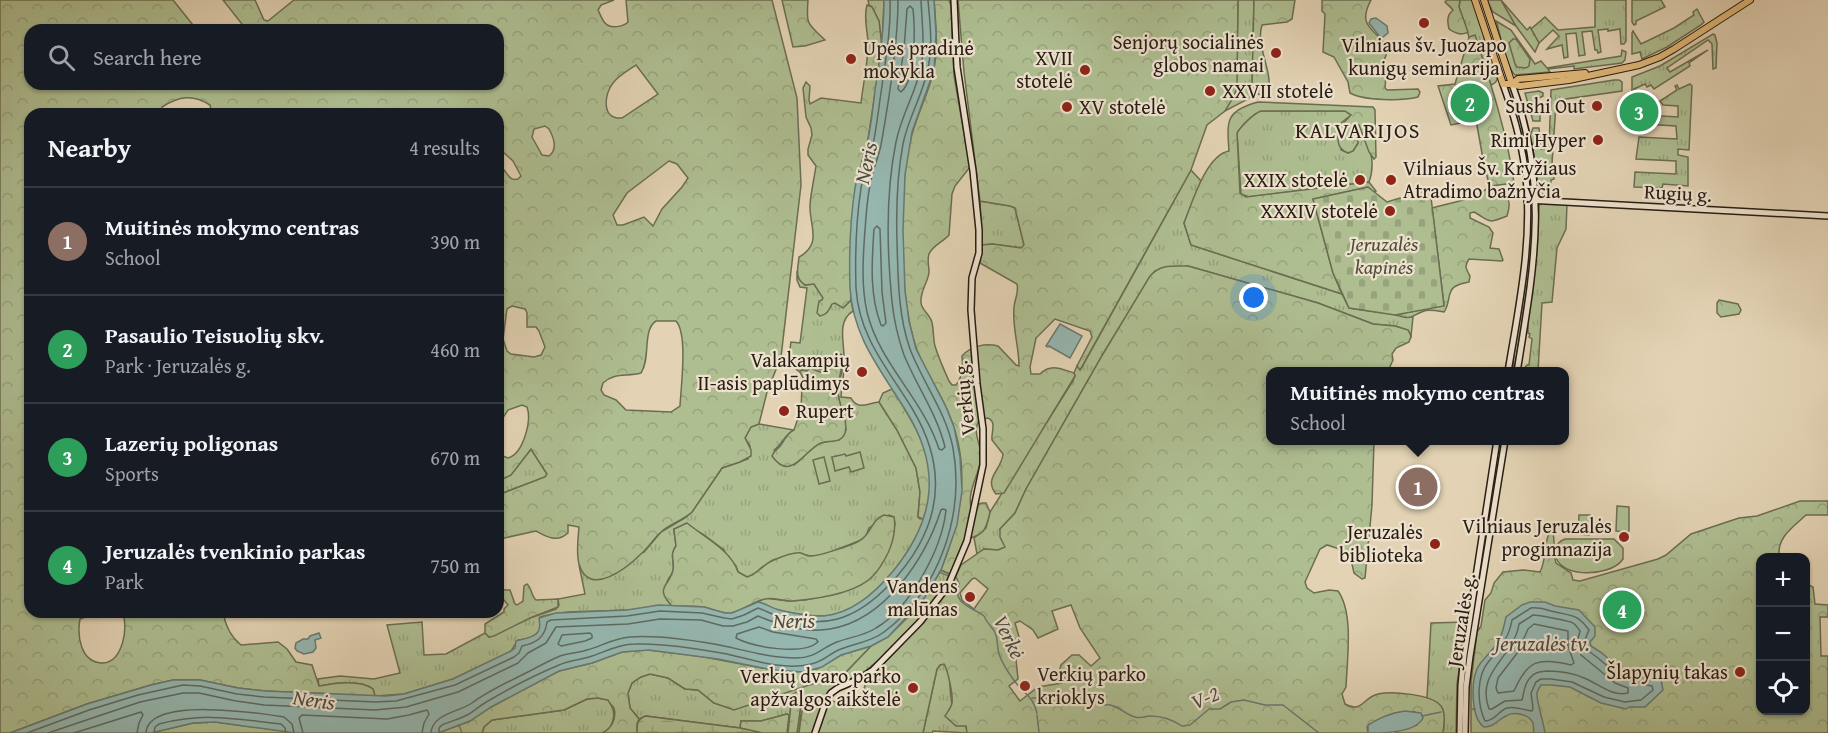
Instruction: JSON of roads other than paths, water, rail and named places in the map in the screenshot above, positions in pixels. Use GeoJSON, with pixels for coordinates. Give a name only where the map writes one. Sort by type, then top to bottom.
{"type":"FeatureCollection","features":[{"type":"Feature","properties":{"kind":"main road","name":"Verkių g."},"geometry":{"type":"LineString","coordinates":[[815,733],[831,693],[873,670],[920,622],[948,586],[967,541],[983,465],[983,429],[976,384],[971,310],[972,278],[980,253],[979,230],[973,171],[957,67],[954,0]]}},
{"type":"Feature","properties":{"kind":"main road"},"geometry":{"type":"LineString","coordinates":[[1475,0],[1503,84],[1520,142],[1524,167],[1527,200],[1526,262],[1509,367]]}},
{"type":"Feature","properties":{"kind":"main road"},"geometry":{"type":"LineString","coordinates":[[1484,0],[1529,143],[1536,200],[1533,273],[1517,367]]}},
{"type":"Feature","properties":{"kind":"main road"},"geometry":{"type":"LineString","coordinates":[[1503,84],[1557,74],[1596,73],[1639,65],[1660,57],[1750,0]]}},
{"type":"Feature","properties":{"kind":"main road","name":"Rugių g."},"geometry":{"type":"LineString","coordinates":[[1527,200],[1828,216]]}},
{"type":"Feature","properties":{"kind":"main road","name":"Jeruzalės g."},"geometry":{"type":"LineString","coordinates":[[1460,733],[1464,655],[1496,445]]}},
{"type":"Feature","properties":{"kind":"main road","name":"Jeruzalės g."},"geometry":{"type":"LineString","coordinates":[[1465,733],[1466,687],[1470,656],[1504,445]]}},
{"type":"Feature","properties":{"kind":"water","name":"Neris"},"geometry":{"type":"Polygon","coordinates":[[[884,0],[934,0],[936,34],[934,70],[912,132],[905,175],[903,230],[905,291],[916,349],[954,427],[960,457],[962,491],[957,525],[941,570],[925,597],[888,637],[871,646],[841,655],[822,667],[804,672],[773,670],[718,659],[649,650],[622,652],[592,663],[559,671],[491,707],[470,721],[438,733],[295,733],[215,722],[193,723],[151,733],[10,733],[87,704],[173,680],[200,680],[265,691],[386,696],[404,694],[453,679],[511,651],[515,648],[516,641],[537,633],[539,618],[556,613],[627,610],[659,605],[704,607],[732,613],[758,602],[784,611],[824,616],[845,610],[864,600],[880,586],[908,551],[919,531],[929,492],[929,472],[925,452],[906,411],[862,338],[856,323],[850,288],[853,200],[871,124],[884,0]]]}},
{"type":"Feature","properties":{"kind":"water"},"geometry":{"type":"Polygon","coordinates":[[[1376,18],[1387,26],[1388,33],[1383,37],[1380,37],[1369,23],[1371,19],[1376,18]]]}},
{"type":"Feature","properties":{"kind":"water"},"geometry":{"type":"Polygon","coordinates":[[[1060,324],[1082,336],[1070,358],[1046,346],[1060,324]]]}},
{"type":"Feature","properties":{"kind":"water","name":"Jeruzalės tv."},"geometry":{"type":"Polygon","coordinates":[[[1530,602],[1545,602],[1579,610],[1595,627],[1595,636],[1590,642],[1591,646],[1623,672],[1639,675],[1648,680],[1661,680],[1663,690],[1645,707],[1626,709],[1601,703],[1570,687],[1541,685],[1537,697],[1545,733],[1534,733],[1531,720],[1517,714],[1509,714],[1493,725],[1484,727],[1477,716],[1473,700],[1477,669],[1499,639],[1506,617],[1530,602]]]}},
{"type":"Feature","properties":{"kind":"water"},"geometry":{"type":"Polygon","coordinates":[[[319,633],[321,638],[315,640],[316,648],[313,652],[304,654],[297,651],[296,643],[319,633]]]}},
{"type":"Feature","properties":{"kind":"water"},"geometry":{"type":"Polygon","coordinates":[[[1405,711],[1421,713],[1423,718],[1413,727],[1406,729],[1368,733],[1368,725],[1385,716],[1405,711]]]}},
{"type":"Feature","properties":{"kind":"waterway","name":"Verkė"},"geometry":{"type":"LineString","coordinates":[[939,572],[949,576]]}},
{"type":"Feature","properties":{"kind":"waterway","name":"Verkė"},"geometry":{"type":"LineString","coordinates":[[956,577],[959,583],[960,600],[984,616],[994,630],[1003,664],[1030,698],[1037,713]]}},
{"type":"Feature","properties":{"kind":"waterway","name":"V-2"},"geometry":{"type":"LineString","coordinates":[[1032,698],[1064,698]]}},
{"type":"Feature","properties":{"kind":"waterway","name":"V-2"},"geometry":{"type":"LineString","coordinates":[[1068,699],[1081,705],[1095,699],[1131,716],[1159,717],[1182,726],[1190,725],[1209,709],[1220,709],[1231,702],[1244,700],[1265,705],[1283,705],[1319,733]]}},
{"type":"Feature","properties":{"kind":"waterway","name":"V-2"},"geometry":{"type":"LineString","coordinates":[[1422,716],[1441,712]]}},
{"type":"Feature","properties":{"kind":"waterway","name":"Verkė"},"geometry":{"type":"LineString","coordinates":[[1037,715],[1039,732]]}},
{"type":"Feature","properties":{"kind":"waterway"},"geometry":{"type":"LineString","coordinates":[[459,725],[462,733]]}},
{"type":"Feature","properties":{"kind":"place","name":"Vilniaus šv. Juozapo kunigų seminarija"},"geometry":{"type":"Point","coordinates":[1424,23]}},
{"type":"Feature","properties":{"kind":"place","name":"Senjorų socialinės globos namai"},"geometry":{"type":"Point","coordinates":[1276,53]}},
{"type":"Feature","properties":{"kind":"place","name":"Upės pradinė mokykla"},"geometry":{"type":"Point","coordinates":[851,59]}},
{"type":"Feature","properties":{"kind":"place","name":"XVII stotelė"},"geometry":{"type":"Point","coordinates":[1085,70]}},
{"type":"Feature","properties":{"kind":"place","name":"XXVII stotelė"},"geometry":{"type":"Point","coordinates":[1210,91]}},
{"type":"Feature","properties":{"kind":"place","name":"Pasaulio Teisuolių skv."},"geometry":{"type":"Point","coordinates":[1470,103]}},
{"type":"Feature","properties":{"kind":"place","name":"Sushi Out"},"geometry":{"type":"Point","coordinates":[1597,106]}},
{"type":"Feature","properties":{"kind":"place","name":"XV stotelė"},"geometry":{"type":"Point","coordinates":[1067,107]}},
{"type":"Feature","properties":{"kind":"place","name":"Lazerių poligonas"},"geometry":{"type":"Point","coordinates":[1639,112]}},
{"type":"Feature","properties":{"kind":"place","name":"Rimi Hyper"},"geometry":{"type":"Point","coordinates":[1598,140]}},
{"type":"Feature","properties":{"kind":"place","name":"XXIX stotelė"},"geometry":{"type":"Point","coordinates":[1360,180]}},
{"type":"Feature","properties":{"kind":"place","name":"Vilniaus Šv. Kryžiaus Atradimo bažnyčia"},"geometry":{"type":"Point","coordinates":[1391,180]}},
{"type":"Feature","properties":{"kind":"place","name":"XXXIV stotelė"},"geometry":{"type":"Point","coordinates":[1390,211]}},
{"type":"Feature","properties":{"kind":"place","name":"Valakampių II-asis paplūdimys"},"geometry":{"type":"Point","coordinates":[862,372]}},
{"type":"Feature","properties":{"kind":"place","name":"Rupert"},"geometry":{"type":"Point","coordinates":[784,411]}},
{"type":"Feature","properties":{"kind":"place","name":"Muitinės mokymo centras"},"geometry":{"type":"Point","coordinates":[1418,487]}},
{"type":"Feature","properties":{"kind":"place","name":"Vilniaus Jeruzalės progimnazija"},"geometry":{"type":"Point","coordinates":[1624,537]}},
{"type":"Feature","properties":{"kind":"place","name":"Jeruzalės biblioteka"},"geometry":{"type":"Point","coordinates":[1435,544]}},
{"type":"Feature","properties":{"kind":"place","name":"Vandens malūnas"},"geometry":{"type":"Point","coordinates":[970,597]}},
{"type":"Feature","properties":{"kind":"place","name":"Jeruzalės tvenkinio parkas"},"geometry":{"type":"Point","coordinates":[1622,610]}},
{"type":"Feature","properties":{"kind":"place","name":"Šlapynių takas"},"geometry":{"type":"Point","coordinates":[1740,672]}},
{"type":"Feature","properties":{"kind":"place","name":"Verkių parko krioklys"},"geometry":{"type":"Point","coordinates":[1025,686]}},
{"type":"Feature","properties":{"kind":"place","name":"Verkių dvaro parko apžvalgos aikštelė"},"geometry":{"type":"Point","coordinates":[913,688]}},
{"type":"Feature","properties":{"kind":"district","name":"KALVARIJOS"},"geometry":{"type":"Point","coordinates":[1358,130]}},
{"type":"Feature","properties":{"kind":"park label","name":"Jeruzalės kapinės"},"geometry":{"type":"Point","coordinates":[1384,256]}}]}
